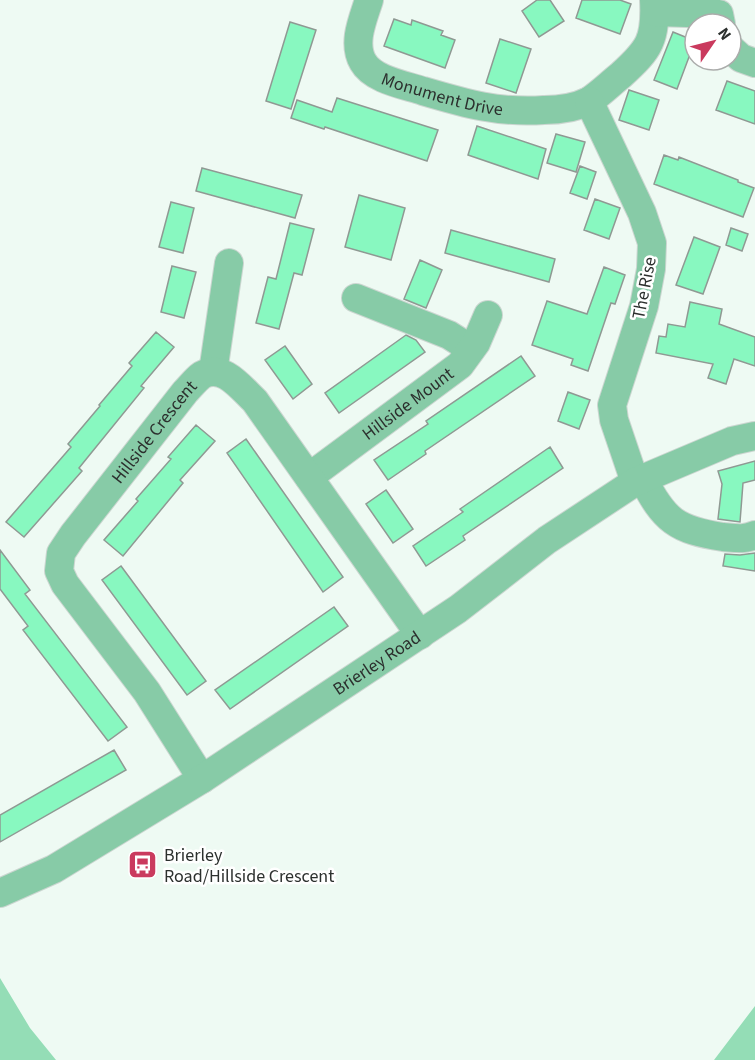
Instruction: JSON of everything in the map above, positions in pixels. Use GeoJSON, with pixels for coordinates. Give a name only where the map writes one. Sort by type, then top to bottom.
{"type":"FeatureCollection","features":[{"type":"Feature","properties":{"kind":"street","name":"Monument Drive"},"geometry":{"type":"LineString","coordinates":[[369,0],[357,47],[363,63],[374,73],[390,81],[477,107],[516,112],[569,108],[589,100]]}},
{"type":"Feature","properties":{"kind":"street"},"geometry":{"type":"LineString","coordinates":[[589,100],[638,60],[653,38],[654,6],[684,12]]}},
{"type":"Feature","properties":{"kind":"street","name":"The Rise"},"geometry":{"type":"LineString","coordinates":[[589,100],[642,213],[652,243],[651,269],[644,306],[612,405],[614,420],[639,480],[661,509],[681,526],[692,531],[744,539],[755,535]]}},
{"type":"Feature","properties":{"kind":"street"},"geometry":{"type":"LineString","coordinates":[[213,372],[229,263]]}},
{"type":"Feature","properties":{"kind":"street"},"geometry":{"type":"LineString","coordinates":[[356,298],[449,335],[471,350]]}},
{"type":"Feature","properties":{"kind":"street","name":"Hillside Mount"},"geometry":{"type":"LineString","coordinates":[[309,477],[460,365],[471,350],[488,315]]}},
{"type":"Feature","properties":{"kind":"street","name":"Hillside Crescent"},"geometry":{"type":"LineString","coordinates":[[202,779],[147,692],[75,598],[59,571],[62,553],[80,526],[185,392],[202,375],[213,372],[227,375],[255,401],[420,634]]}},
{"type":"Feature","properties":{"kind":"street","name":"Brierley Road"},"geometry":{"type":"LineString","coordinates":[[0,893],[54,868],[202,779],[458,609],[547,540],[639,480],[732,441],[755,436]]}},
{"type":"Feature","properties":{"kind":"green space"},"geometry":{"type":"Polygon","coordinates":[[[0,978],[30,1028],[56,1060],[0,1060],[0,978]]]}},
{"type":"Feature","properties":{"kind":"green space"},"geometry":{"type":"Polygon","coordinates":[[[755,1006],[755,1060],[714,1060],[755,1006]]]}},
{"type":"Feature","properties":{"kind":"building"},"geometry":{"type":"Polygon","coordinates":[[[537,0],[550,0],[564,21],[539,37],[522,11],[537,0]]]}},
{"type":"Feature","properties":{"kind":"building"},"geometry":{"type":"Polygon","coordinates":[[[582,0],[620,0],[631,4],[620,34],[576,18],[582,0]]]}},
{"type":"Feature","properties":{"kind":"building"},"geometry":{"type":"Polygon","coordinates":[[[394,19],[411,25],[412,20],[443,31],[441,35],[455,40],[445,68],[384,46],[394,19]]]}},
{"type":"Feature","properties":{"kind":"building"},"geometry":{"type":"Polygon","coordinates":[[[290,22],[316,30],[291,109],[266,101],[290,22]]]}},
{"type":"Feature","properties":{"kind":"building"},"geometry":{"type":"Polygon","coordinates":[[[673,32],[683,36],[683,72],[677,89],[654,80],[673,32]]]}},
{"type":"Feature","properties":{"kind":"building"},"geometry":{"type":"Polygon","coordinates":[[[500,39],[531,49],[516,93],[486,83],[500,39]]]}},
{"type":"Feature","properties":{"kind":"building"},"geometry":{"type":"Polygon","coordinates":[[[727,81],[755,91],[755,124],[716,110],[727,81]]]}},
{"type":"Feature","properties":{"kind":"building"},"geometry":{"type":"Polygon","coordinates":[[[629,90],[659,100],[649,130],[619,120],[629,90]]]}},
{"type":"Feature","properties":{"kind":"building"},"geometry":{"type":"Polygon","coordinates":[[[337,98],[438,130],[427,161],[291,118],[297,100],[332,112],[337,98]]]}},
{"type":"Feature","properties":{"kind":"building"},"geometry":{"type":"Polygon","coordinates":[[[477,126],[546,149],[538,179],[468,155],[477,126]]]}},
{"type":"Feature","properties":{"kind":"building"},"geometry":{"type":"Polygon","coordinates":[[[556,134],[585,142],[576,172],[547,163],[556,134]]]}},
{"type":"Feature","properties":{"kind":"building"},"geometry":{"type":"Polygon","coordinates":[[[664,155],[678,160],[679,157],[754,188],[743,217],[654,184],[664,155]]]}},
{"type":"Feature","properties":{"kind":"building"},"geometry":{"type":"Polygon","coordinates":[[[580,166],[596,172],[587,199],[570,193],[580,166]]]}},
{"type":"Feature","properties":{"kind":"building"},"geometry":{"type":"Polygon","coordinates":[[[202,168],[302,195],[295,218],[196,191],[202,168]]]}},
{"type":"Feature","properties":{"kind":"building"},"geometry":{"type":"Polygon","coordinates":[[[359,195],[405,208],[391,260],[345,247],[359,195]]]}},
{"type":"Feature","properties":{"kind":"building"},"geometry":{"type":"Polygon","coordinates":[[[595,199],[620,208],[609,239],[584,230],[595,199]]]}},
{"type":"Feature","properties":{"kind":"building"},"geometry":{"type":"Polygon","coordinates":[[[171,202],[194,208],[183,253],[159,247],[171,202]]]}},
{"type":"Feature","properties":{"kind":"building"},"geometry":{"type":"Polygon","coordinates":[[[290,223],[314,229],[302,275],[294,273],[279,329],[256,323],[268,277],[276,279],[290,223]]]}},
{"type":"Feature","properties":{"kind":"building"},"geometry":{"type":"Polygon","coordinates":[[[731,228],[748,234],[742,251],[726,245],[731,228]]]}},
{"type":"Feature","properties":{"kind":"building"},"geometry":{"type":"Polygon","coordinates":[[[451,230],[555,259],[549,282],[445,253],[451,230]]]}},
{"type":"Feature","properties":{"kind":"building"},"geometry":{"type":"Polygon","coordinates":[[[694,237],[720,247],[703,294],[676,285],[694,237]]]}},
{"type":"Feature","properties":{"kind":"building"},"geometry":{"type":"Polygon","coordinates":[[[420,260],[442,270],[426,308],[404,299],[420,260]]]}},
{"type":"Feature","properties":{"kind":"building"},"geometry":{"type":"Polygon","coordinates":[[[172,266],[196,272],[184,318],[161,312],[172,266]]]}},
{"type":"Feature","properties":{"kind":"building"},"geometry":{"type":"Polygon","coordinates":[[[604,267],[625,275],[615,304],[611,303],[588,371],[571,365],[573,359],[532,345],[547,301],[587,314],[604,267]]]}},
{"type":"Feature","properties":{"kind":"building"},"geometry":{"type":"Polygon","coordinates":[[[690,302],[722,309],[719,324],[755,337],[755,366],[734,359],[726,384],[708,378],[713,364],[656,353],[659,336],[666,337],[668,324],[685,327],[690,302]]]}},
{"type":"Feature","properties":{"kind":"building"},"geometry":{"type":"Polygon","coordinates":[[[156,332],[174,347],[141,386],[144,388],[79,468],[82,471],[24,537],[6,522],[71,447],[68,444],[132,366],[129,363],[156,332]]]}},
{"type":"Feature","properties":{"kind":"building"},"geometry":{"type":"Polygon","coordinates":[[[406,335],[416,340],[425,352],[339,413],[325,393],[406,335]]]}},
{"type":"Feature","properties":{"kind":"building"},"geometry":{"type":"Polygon","coordinates":[[[285,346],[312,384],[293,399],[265,360],[285,346]]]}},
{"type":"Feature","properties":{"kind":"building"},"geometry":{"type":"Polygon","coordinates":[[[521,356],[535,376],[425,451],[426,454],[388,480],[374,460],[428,424],[426,421],[521,356]]]}},
{"type":"Feature","properties":{"kind":"building"},"geometry":{"type":"Polygon","coordinates":[[[568,392],[590,400],[579,429],[558,421],[568,392]]]}},
{"type":"Feature","properties":{"kind":"building"},"geometry":{"type":"Polygon","coordinates":[[[196,425],[215,441],[180,480],[183,483],[123,556],[104,540],[138,501],[136,499],[171,459],[168,457],[196,425]]]}},
{"type":"Feature","properties":{"kind":"building"},"geometry":{"type":"Polygon","coordinates":[[[246,439],[343,577],[323,592],[227,453],[246,439]]]}},
{"type":"Feature","properties":{"kind":"building"},"geometry":{"type":"Polygon","coordinates":[[[550,447],[563,468],[463,536],[465,540],[426,566],[413,546],[463,512],[460,509],[550,447]]]}},
{"type":"Feature","properties":{"kind":"building"},"geometry":{"type":"Polygon","coordinates":[[[755,461],[755,480],[743,483],[740,522],[718,519],[722,484],[718,471],[755,461]]]}},
{"type":"Feature","properties":{"kind":"building"},"geometry":{"type":"Polygon","coordinates":[[[386,490],[413,529],[393,543],[366,504],[386,490]]]}},
{"type":"Feature","properties":{"kind":"building"},"geometry":{"type":"Polygon","coordinates":[[[0,550],[30,590],[25,594],[127,727],[108,741],[23,630],[28,626],[0,589],[0,550]]]}},
{"type":"Feature","properties":{"kind":"building"},"geometry":{"type":"Polygon","coordinates":[[[755,553],[755,571],[723,566],[725,554],[755,553]]]}},
{"type":"Feature","properties":{"kind":"building"},"geometry":{"type":"Polygon","coordinates":[[[121,566],[206,681],[187,695],[102,580],[121,566]]]}},
{"type":"Feature","properties":{"kind":"building"},"geometry":{"type":"Polygon","coordinates":[[[334,607],[348,626],[230,709],[215,690],[334,607]]]}},
{"type":"Feature","properties":{"kind":"building"},"geometry":{"type":"Polygon","coordinates":[[[114,750],[126,770],[0,842],[0,815],[114,750]]]}},
{"type":"Feature","properties":{"kind":"place","name":"Brierley Road/Hillside Crescent"},"geometry":{"type":"Point","coordinates":[143,865]}}]}
